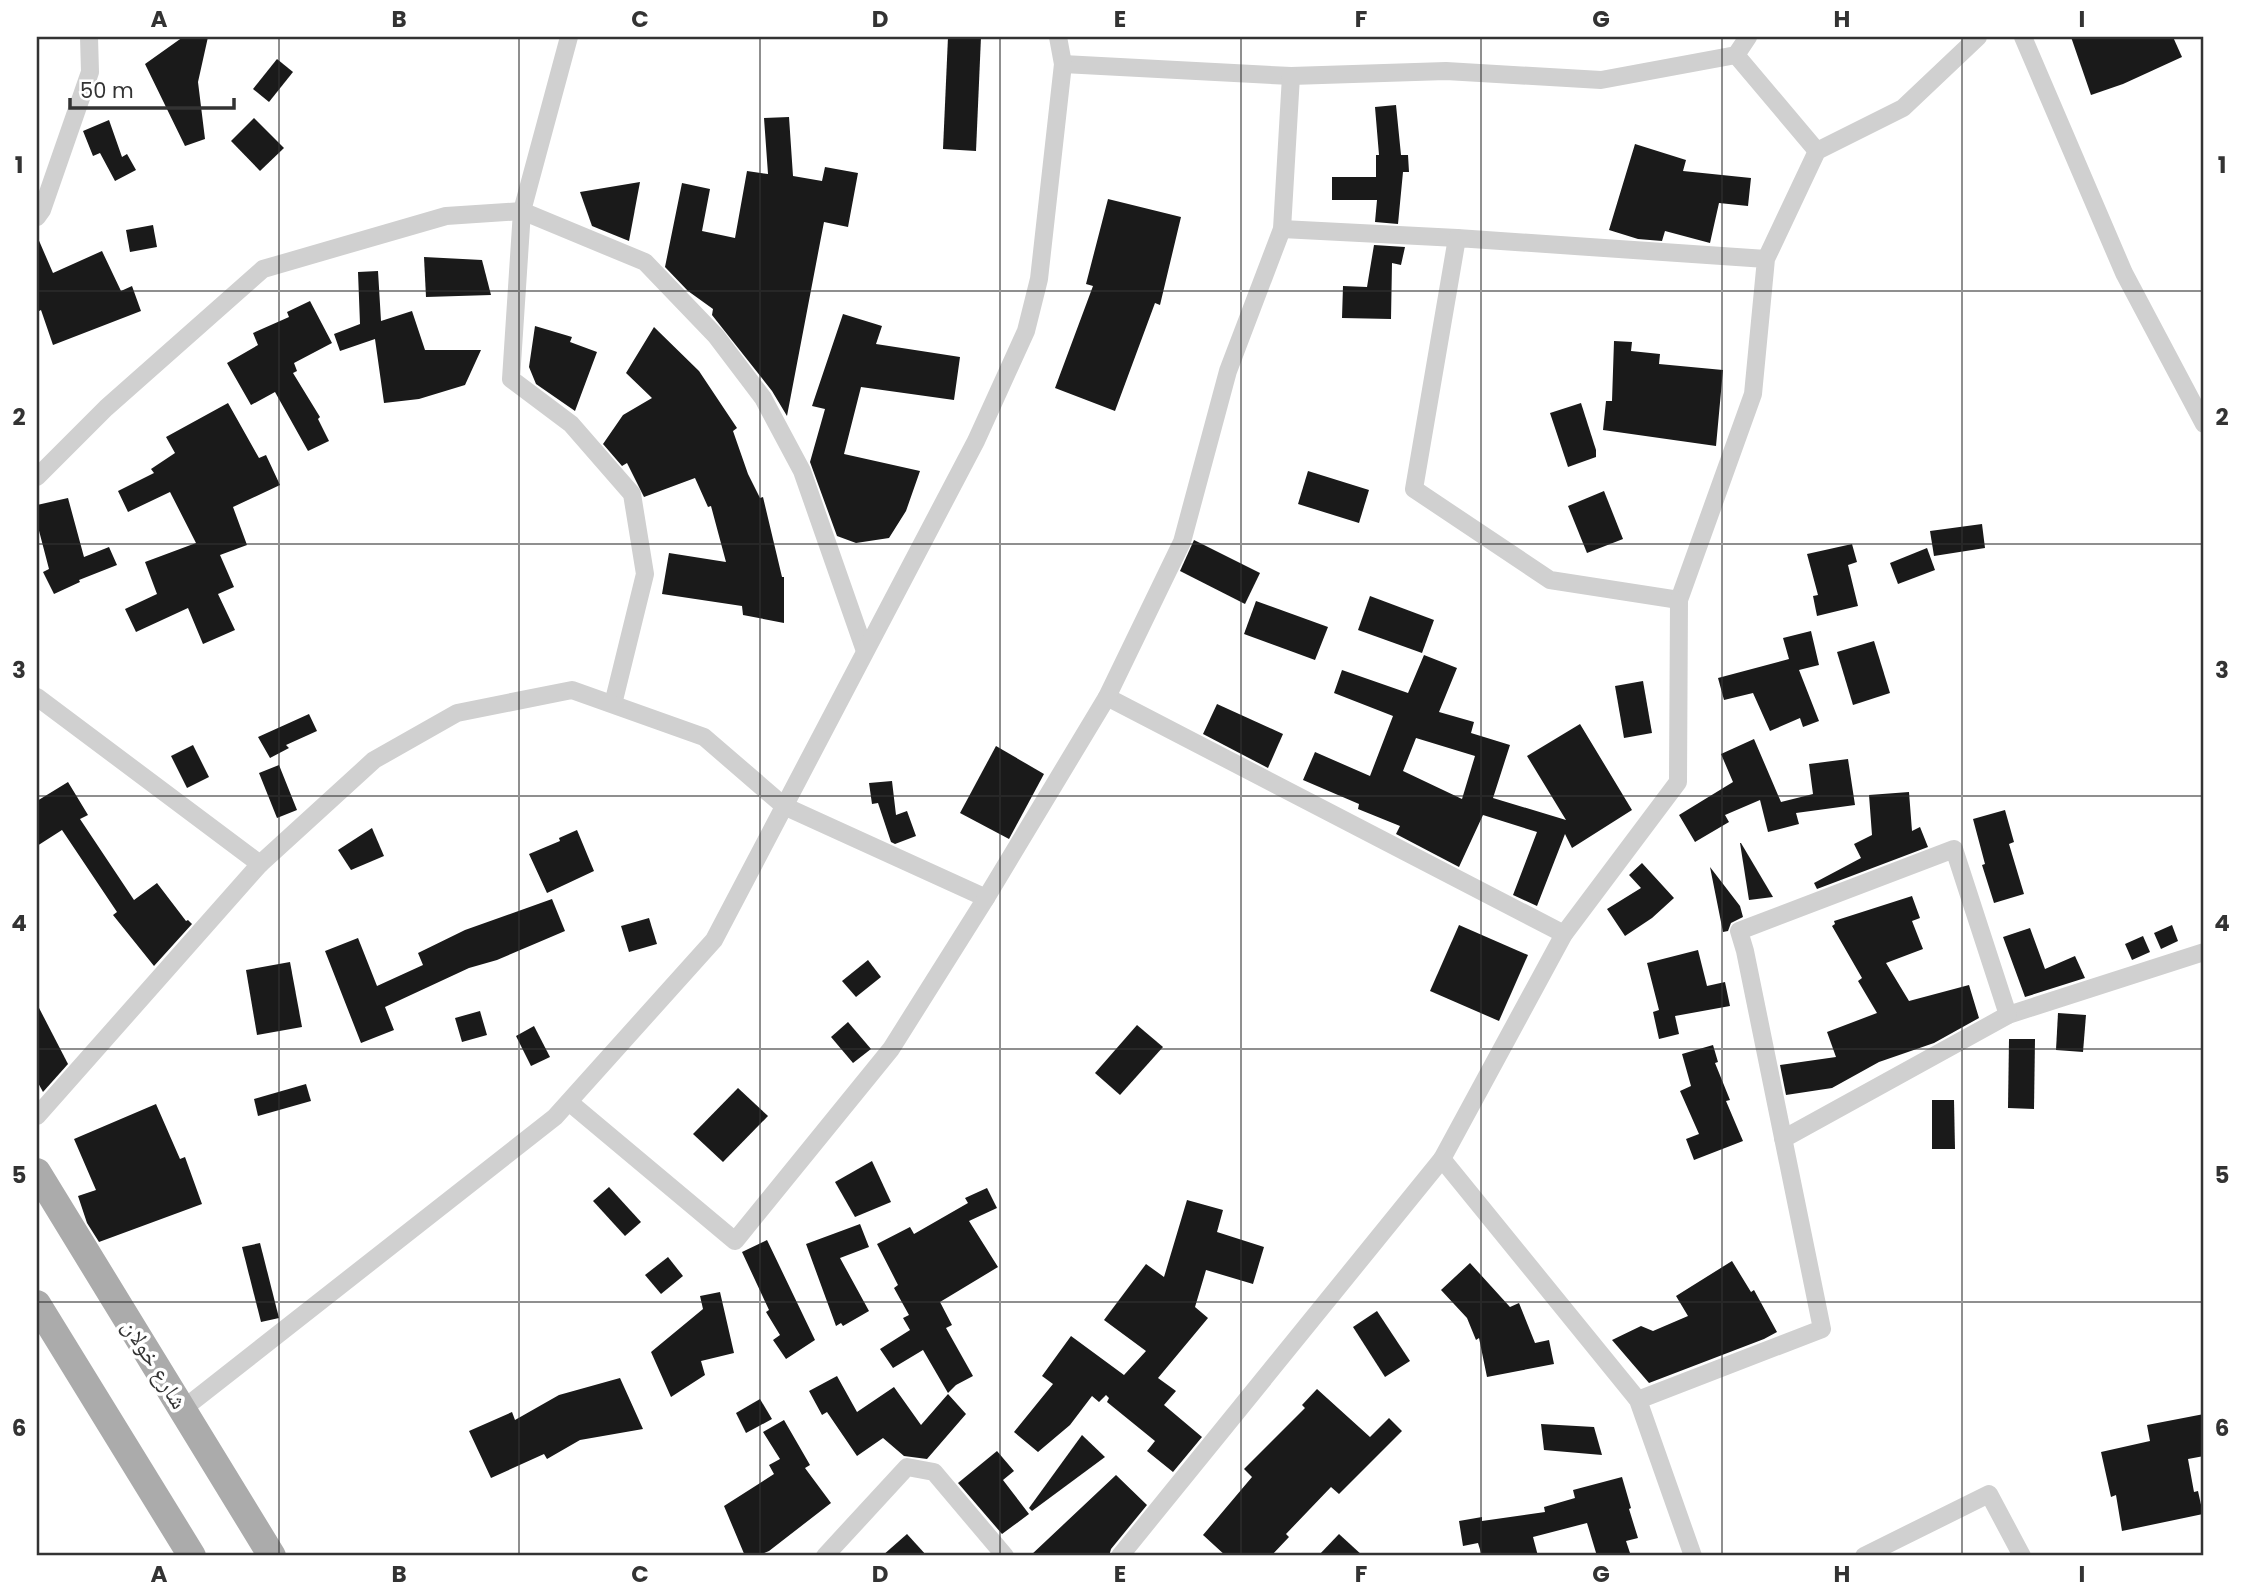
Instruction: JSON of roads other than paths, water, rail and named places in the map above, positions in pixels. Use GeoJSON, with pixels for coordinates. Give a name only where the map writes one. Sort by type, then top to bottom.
{"type":"FeatureCollection","features":[{"type":"Feature","properties":{"kind":"main road","name":"شارع خولان"},"geometry":{"type":"LineString","coordinates":[[37,1172],[272,1556]]}},
{"type":"Feature","properties":{"kind":"main road"},"geometry":{"type":"LineString","coordinates":[[37,1304],[192,1556]]}},
{"type":"Feature","properties":{"kind":"street"},"geometry":{"type":"LineString","coordinates":[[37,217],[42,211],[90,72],[89,37]]}},
{"type":"Feature","properties":{"kind":"street"},"geometry":{"type":"LineString","coordinates":[[569,37],[522,211],[511,379],[571,424],[632,494],[645,574],[613,705]]}},
{"type":"Feature","properties":{"kind":"street"},"geometry":{"type":"LineString","coordinates":[[183,1409],[555,1117],[714,940],[976,441],[1026,331],[1039,279],[1063,64],[1058,37]]}},
{"type":"Feature","properties":{"kind":"street"},"geometry":{"type":"LineString","coordinates":[[1063,64],[1291,76],[1446,71],[1601,80],[1736,55],[1748,37]]}},
{"type":"Feature","properties":{"kind":"street"},"geometry":{"type":"LineString","coordinates":[[1120,1556],[1442,1159],[1564,934],[1678,782],[1679,600],[1754,394],[1766,259],[1817,151],[1903,108],[1978,37]]}},
{"type":"Feature","properties":{"kind":"street"},"geometry":{"type":"LineString","coordinates":[[2023,37],[2124,273],[2204,424]]}},
{"type":"Feature","properties":{"kind":"street"},"geometry":{"type":"LineString","coordinates":[[1736,55],[1817,151]]}},
{"type":"Feature","properties":{"kind":"street"},"geometry":{"type":"LineString","coordinates":[[569,1102],[735,1241],[891,1049],[1107,697],[1182,542],[1228,371],[1282,229],[1291,76]]}},
{"type":"Feature","properties":{"kind":"street"},"geometry":{"type":"LineString","coordinates":[[37,477],[106,408],[263,269],[446,216],[522,211],[645,262],[716,336],[763,398],[802,471],[865,651]]}},
{"type":"Feature","properties":{"kind":"street"},"geometry":{"type":"LineString","coordinates":[[1282,229],[1766,259]]}},
{"type":"Feature","properties":{"kind":"street"},"geometry":{"type":"LineString","coordinates":[[1457,238],[1414,489],[1550,580],[1679,600]]}},
{"type":"Feature","properties":{"kind":"street"},"geometry":{"type":"LineString","coordinates":[[37,1116],[260,864],[374,760],[457,713],[572,690],[704,737],[784,806],[986,898]]}},
{"type":"Feature","properties":{"kind":"street"},"geometry":{"type":"LineString","coordinates":[[37,697],[260,864]]}},
{"type":"Feature","properties":{"kind":"street"},"geometry":{"type":"LineString","coordinates":[[1107,697],[1564,934]]}},
{"type":"Feature","properties":{"kind":"street"},"geometry":{"type":"LineString","coordinates":[[1638,1400],[1822,1329],[1739,931],[1954,849],[2008,1015]]}},
{"type":"Feature","properties":{"kind":"street"},"geometry":{"type":"LineString","coordinates":[[1783,1139],[2008,1015],[2204,952]]}},
{"type":"Feature","properties":{"kind":"street"},"geometry":{"type":"LineString","coordinates":[[1442,1159],[1638,1400],[1693,1556]]}},
{"type":"Feature","properties":{"kind":"street"},"geometry":{"type":"LineString","coordinates":[[825,1556],[907,1467],[934,1472],[1005,1556]]}},
{"type":"Feature","properties":{"kind":"street"},"geometry":{"type":"LineString","coordinates":[[1864,1556],[1989,1494],[2022,1556]]}}]}
